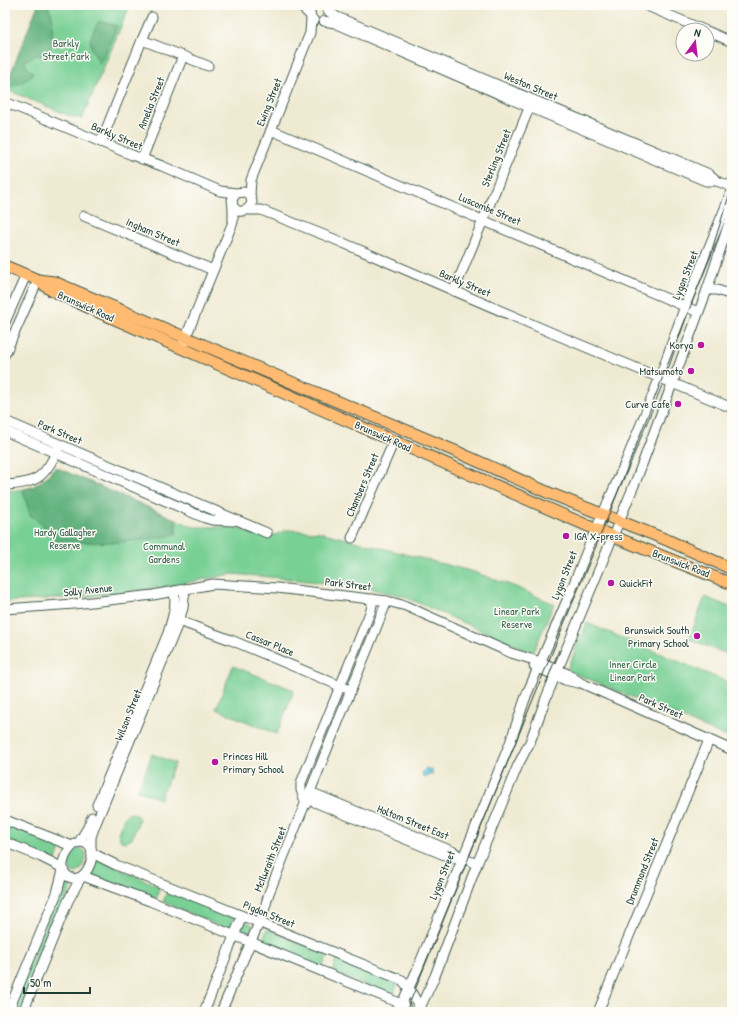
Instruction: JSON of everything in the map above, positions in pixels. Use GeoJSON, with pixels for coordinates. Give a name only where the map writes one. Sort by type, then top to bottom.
{"type":"FeatureCollection","features":[{"type":"Feature","properties":{"kind":"main road","name":"Brunswick Road"},"geometry":{"type":"LineString","coordinates":[[5,266],[38,280],[54,282],[394,441],[612,536],[732,584]]}},
{"type":"Feature","properties":{"kind":"main road","name":"Brunswick Road"},"geometry":{"type":"LineString","coordinates":[[183,343],[399,428],[732,569]]}},
{"type":"Feature","properties":{"kind":"main road"},"geometry":{"type":"LineString","coordinates":[[394,441],[399,428]]}},
{"type":"Feature","properties":{"kind":"main road"},"geometry":{"type":"LineString","coordinates":[[521,497],[527,483]]}},
{"type":"Feature","properties":{"kind":"street"},"geometry":{"type":"LineString","coordinates":[[299,5],[310,16]]}},
{"type":"Feature","properties":{"kind":"street","name":"Ewing Street"},"geometry":{"type":"LineString","coordinates":[[251,197],[251,180],[310,34],[310,9],[314,5]]}},
{"type":"Feature","properties":{"kind":"street"},"geometry":{"type":"LineString","coordinates":[[645,5],[685,22]]}},
{"type":"Feature","properties":{"kind":"street"},"geometry":{"type":"LineString","coordinates":[[323,21],[328,16],[327,7]]}},
{"type":"Feature","properties":{"kind":"street","name":"Weston Street"},"geometry":{"type":"LineString","coordinates":[[327,7],[342,19],[427,59],[623,142],[709,174],[717,181],[732,188]]}},
{"type":"Feature","properties":{"kind":"street","name":"Weston Street"},"geometry":{"type":"LineString","coordinates":[[310,16],[315,22],[323,21],[335,23],[427,59]]}},
{"type":"Feature","properties":{"kind":"street"},"geometry":{"type":"LineString","coordinates":[[101,142],[152,17]]}},
{"type":"Feature","properties":{"kind":"street","name":"Ewing Street"},"geometry":{"type":"LineString","coordinates":[[310,34],[323,21]]}},
{"type":"Feature","properties":{"kind":"street"},"geometry":{"type":"LineString","coordinates":[[715,35],[732,42]]}},
{"type":"Feature","properties":{"kind":"street"},"geometry":{"type":"LineString","coordinates":[[142,40],[208,66]]}},
{"type":"Feature","properties":{"kind":"street","name":"Amelia Street"},"geometry":{"type":"LineString","coordinates":[[142,159],[183,56]]}},
{"type":"Feature","properties":{"kind":"street","name":"Barkly Street"},"geometry":{"type":"LineString","coordinates":[[5,102],[220,191],[238,192]]}},
{"type":"Feature","properties":{"kind":"street","name":"Sterling Street"},"geometry":{"type":"LineString","coordinates":[[454,291],[531,104]]}},
{"type":"Feature","properties":{"kind":"street","name":"Luscombe Street"},"geometry":{"type":"LineString","coordinates":[[271,130],[698,312]]}},
{"type":"Feature","properties":{"kind":"street","name":"Ewing Street"},"geometry":{"type":"LineString","coordinates":[[238,192],[251,180]]}},
{"type":"Feature","properties":{"kind":"street","name":"Barkly Street"},"geometry":{"type":"LineString","coordinates":[[220,191],[233,205]]}},
{"type":"Feature","properties":{"kind":"street","name":"Lygon Street"},"geometry":{"type":"LineString","coordinates":[[400,1008],[510,743],[526,696],[660,377],[685,306],[732,191]]}},
{"type":"Feature","properties":{"kind":"street"},"geometry":{"type":"LineString","coordinates":[[183,343],[233,222],[232,198],[238,192],[245,192],[251,197],[251,206],[233,222]]}},
{"type":"Feature","properties":{"kind":"street","name":"Barkly Street"},"geometry":{"type":"LineString","coordinates":[[251,197],[261,210]]}},
{"type":"Feature","properties":{"kind":"street"},"geometry":{"type":"LineString","coordinates":[[233,205],[238,211],[245,211]]}},
{"type":"Feature","properties":{"kind":"street"},"geometry":{"type":"LineString","coordinates":[[421,1011],[477,864],[518,765],[530,742],[556,673],[637,478],[707,290],[730,220],[732,206]]}},
{"type":"Feature","properties":{"kind":"street","name":"Barkly Street"},"geometry":{"type":"LineString","coordinates":[[245,211],[261,210],[334,239],[557,335],[672,382]]}},
{"type":"Feature","properties":{"kind":"street","name":"Ingham Street"},"geometry":{"type":"LineString","coordinates":[[84,216],[214,270]]}},
{"type":"Feature","properties":{"kind":"street"},"geometry":{"type":"LineString","coordinates":[[5,322],[26,275]]}},
{"type":"Feature","properties":{"kind":"street"},"geometry":{"type":"LineString","coordinates":[[5,354],[38,280]]}},
{"type":"Feature","properties":{"kind":"street"},"geometry":{"type":"LineString","coordinates":[[707,290],[717,290],[732,296]]}},
{"type":"Feature","properties":{"kind":"street"},"geometry":{"type":"LineString","coordinates":[[672,382],[732,408]]}},
{"type":"Feature","properties":{"kind":"street","name":"Park Street"},"geometry":{"type":"LineString","coordinates":[[5,421],[57,449],[205,518],[212,520],[239,521],[267,533]]}},
{"type":"Feature","properties":{"kind":"street","name":"Park Street"},"geometry":{"type":"LineString","coordinates":[[5,431],[57,449]]}},
{"type":"Feature","properties":{"kind":"street","name":"Chambers Street"},"geometry":{"type":"LineString","coordinates":[[352,538],[394,441]]}},
{"type":"Feature","properties":{"kind":"street"},"geometry":{"type":"LineString","coordinates":[[5,485],[18,485],[36,479],[51,463],[57,449]]}},
{"type":"Feature","properties":{"kind":"street","name":"Park Street"},"geometry":{"type":"LineString","coordinates":[[174,592],[211,584],[249,585],[373,599],[406,606],[540,665],[573,682],[580,683],[732,750]]}},
{"type":"Feature","properties":{"kind":"street","name":"Wilson Street"},"geometry":{"type":"LineString","coordinates":[[91,850],[91,837],[94,828],[179,621],[183,608],[185,589]]}},
{"type":"Feature","properties":{"kind":"street","name":"Wilson Street"},"geometry":{"type":"LineString","coordinates":[[75,844],[88,827],[168,633],[175,607],[174,592]]}},
{"type":"Feature","properties":{"kind":"street","name":"Solly Avenue"},"geometry":{"type":"LineString","coordinates":[[5,609],[74,604],[174,592]]}},
{"type":"Feature","properties":{"kind":"street"},"geometry":{"type":"LineString","coordinates":[[308,799],[301,790],[301,783],[371,610],[373,599]]}},
{"type":"Feature","properties":{"kind":"street","name":"McIlwraith Street"},"geometry":{"type":"LineString","coordinates":[[221,1012],[258,922],[264,911],[269,893],[387,601]]}},
{"type":"Feature","properties":{"kind":"street","name":"Cassar Place"},"geometry":{"type":"LineString","coordinates":[[179,621],[231,640],[350,690]]}},
{"type":"Feature","properties":{"kind":"street","name":"Drummond Street"},"geometry":{"type":"LineString","coordinates":[[598,1012],[710,740]]}},
{"type":"Feature","properties":{"kind":"street","name":"Holtom Street East"},"geometry":{"type":"LineString","coordinates":[[308,799],[452,858],[462,858],[477,864]]}},
{"type":"Feature","properties":{"kind":"street"},"geometry":{"type":"LineString","coordinates":[[5,820],[75,844],[84,843],[91,850],[89,867],[68,901],[23,1012]]}},
{"type":"Feature","properties":{"kind":"street"},"geometry":{"type":"LineString","coordinates":[[470,839],[485,846]]}},
{"type":"Feature","properties":{"kind":"street"},"geometry":{"type":"LineString","coordinates":[[5,842],[41,857],[63,869],[69,877],[82,877],[122,890],[250,942],[409,1012]]}},
{"type":"Feature","properties":{"kind":"street"},"geometry":{"type":"LineString","coordinates":[[8,1012],[57,893],[66,855],[75,844]]}},
{"type":"Feature","properties":{"kind":"street","name":"Pigdon Street"},"geometry":{"type":"LineString","coordinates":[[91,850],[116,866],[402,980],[409,988],[421,1011]]}},
{"type":"Feature","properties":{"kind":"street"},"geometry":{"type":"LineString","coordinates":[[204,1012],[242,916]]}},
{"type":"Feature","properties":{"kind":"green space","name":"Barkly Street Park"},"geometry":{"type":"Polygon","coordinates":[[[38,5],[130,5],[82,119],[70,116],[5,89],[38,5]]]}},
{"type":"Feature","properties":{"kind":"green space"},"geometry":{"type":"Polygon","coordinates":[[[38,5],[47,5],[50,11],[53,21],[52,35],[54,42],[51,48],[41,57],[39,54],[24,61],[28,69],[33,72],[28,78],[21,83],[5,88],[38,5]]]}},
{"type":"Feature","properties":{"kind":"green space"},"geometry":{"type":"Polygon","coordinates":[[[99,21],[117,26],[103,58],[99,63],[90,42],[92,33],[99,21]]]}},
{"type":"Feature","properties":{"kind":"green space"},"geometry":{"type":"Polygon","coordinates":[[[55,467],[193,527],[234,527],[249,533],[275,535],[287,530],[320,532],[474,572],[513,586],[554,604],[533,653],[400,595],[361,587],[282,578],[232,574],[159,588],[90,596],[5,602],[5,491],[33,486],[44,479],[55,467]]]}},
{"type":"Feature","properties":{"kind":"green space","name":"Hardy Gallagher Reserve"},"geometry":{"type":"Polygon","coordinates":[[[55,467],[176,520],[176,534],[145,540],[116,542],[55,540],[44,526],[30,515],[23,490],[33,487],[41,482],[55,467]]]}},
{"type":"Feature","properties":{"kind":"green space"},"geometry":{"type":"Polygon","coordinates":[[[705,597],[732,608],[732,656],[689,639],[705,597]]]}},
{"type":"Feature","properties":{"kind":"green space","name":"Inner Circle Linear Park"},"geometry":{"type":"Polygon","coordinates":[[[587,623],[732,684],[732,739],[567,670],[587,623]]]}},
{"type":"Feature","properties":{"kind":"green space"},"geometry":{"type":"Polygon","coordinates":[[[233,666],[294,690],[277,734],[216,709],[233,666]]]}},
{"type":"Feature","properties":{"kind":"green space"},"geometry":{"type":"Polygon","coordinates":[[[152,754],[175,763],[160,799],[138,790],[152,754]]]}},
{"type":"Feature","properties":{"kind":"green space"},"geometry":{"type":"Polygon","coordinates":[[[130,813],[136,814],[139,820],[132,839],[125,842],[121,841],[118,833],[125,816],[130,813]]]}},
{"type":"Feature","properties":{"kind":"green space"},"geometry":{"type":"Polygon","coordinates":[[[5,823],[62,845],[55,862],[5,840],[5,823]]]}},
{"type":"Feature","properties":{"kind":"green space"},"geometry":{"type":"Polygon","coordinates":[[[80,848],[86,852],[85,860],[82,868],[78,872],[74,873],[69,866],[69,861],[74,851],[80,848]]]}},
{"type":"Feature","properties":{"kind":"green space"},"geometry":{"type":"Polygon","coordinates":[[[95,858],[160,887],[156,899],[88,875],[95,858]]]}},
{"type":"Feature","properties":{"kind":"green space"},"geometry":{"type":"Polygon","coordinates":[[[63,882],[72,886],[21,1012],[10,1012],[63,882]]]}},
{"type":"Feature","properties":{"kind":"green space"},"geometry":{"type":"Polygon","coordinates":[[[169,890],[234,917],[229,930],[163,902],[169,890]]]}},
{"type":"Feature","properties":{"kind":"green space"},"geometry":{"type":"Polygon","coordinates":[[[244,921],[253,925],[249,937],[239,935],[244,921]]]}},
{"type":"Feature","properties":{"kind":"green space"},"geometry":{"type":"Polygon","coordinates":[[[267,929],[328,955],[322,968],[261,944],[267,929]]]}},
{"type":"Feature","properties":{"kind":"green space"},"geometry":{"type":"Polygon","coordinates":[[[338,959],[394,981],[397,985],[393,996],[332,972],[336,960],[338,959]]]}},
{"type":"Feature","properties":{"kind":"water"},"geometry":{"type":"Polygon","coordinates":[[[426,768],[432,770],[432,774],[425,777],[422,774],[426,768]]]}},
{"type":"Feature","properties":{"kind":"tram line"},"geometry":{"type":"LineString","coordinates":[[406,1012],[608,517],[709,259],[732,186]]}},
{"type":"Feature","properties":{"kind":"tram line"},"geometry":{"type":"LineString","coordinates":[[546,683],[559,650]]}},
{"type":"Feature","properties":{"kind":"place","name":"Korya"},"geometry":{"type":"Point","coordinates":[701,345]}},
{"type":"Feature","properties":{"kind":"place","name":"Matsumoto"},"geometry":{"type":"Point","coordinates":[691,371]}},
{"type":"Feature","properties":{"kind":"place","name":"Curve Cafe"},"geometry":{"type":"Point","coordinates":[678,404]}},
{"type":"Feature","properties":{"kind":"place","name":"IGA X-press"},"geometry":{"type":"Point","coordinates":[566,536]}},
{"type":"Feature","properties":{"kind":"place","name":"QuickFit"},"geometry":{"type":"Point","coordinates":[611,583]}},
{"type":"Feature","properties":{"kind":"place","name":"Brunswick South Primary School"},"geometry":{"type":"Point","coordinates":[697,636]}},
{"type":"Feature","properties":{"kind":"place","name":"Princes Hill Primary School"},"geometry":{"type":"Point","coordinates":[215,762]}},
{"type":"Feature","properties":{"kind":"park label","name":"Communal Gardens"},"geometry":{"type":"Point","coordinates":[164,552]}},
{"type":"Feature","properties":{"kind":"park label","name":"Linear Park Reserve"},"geometry":{"type":"Point","coordinates":[517,617]}}]}
